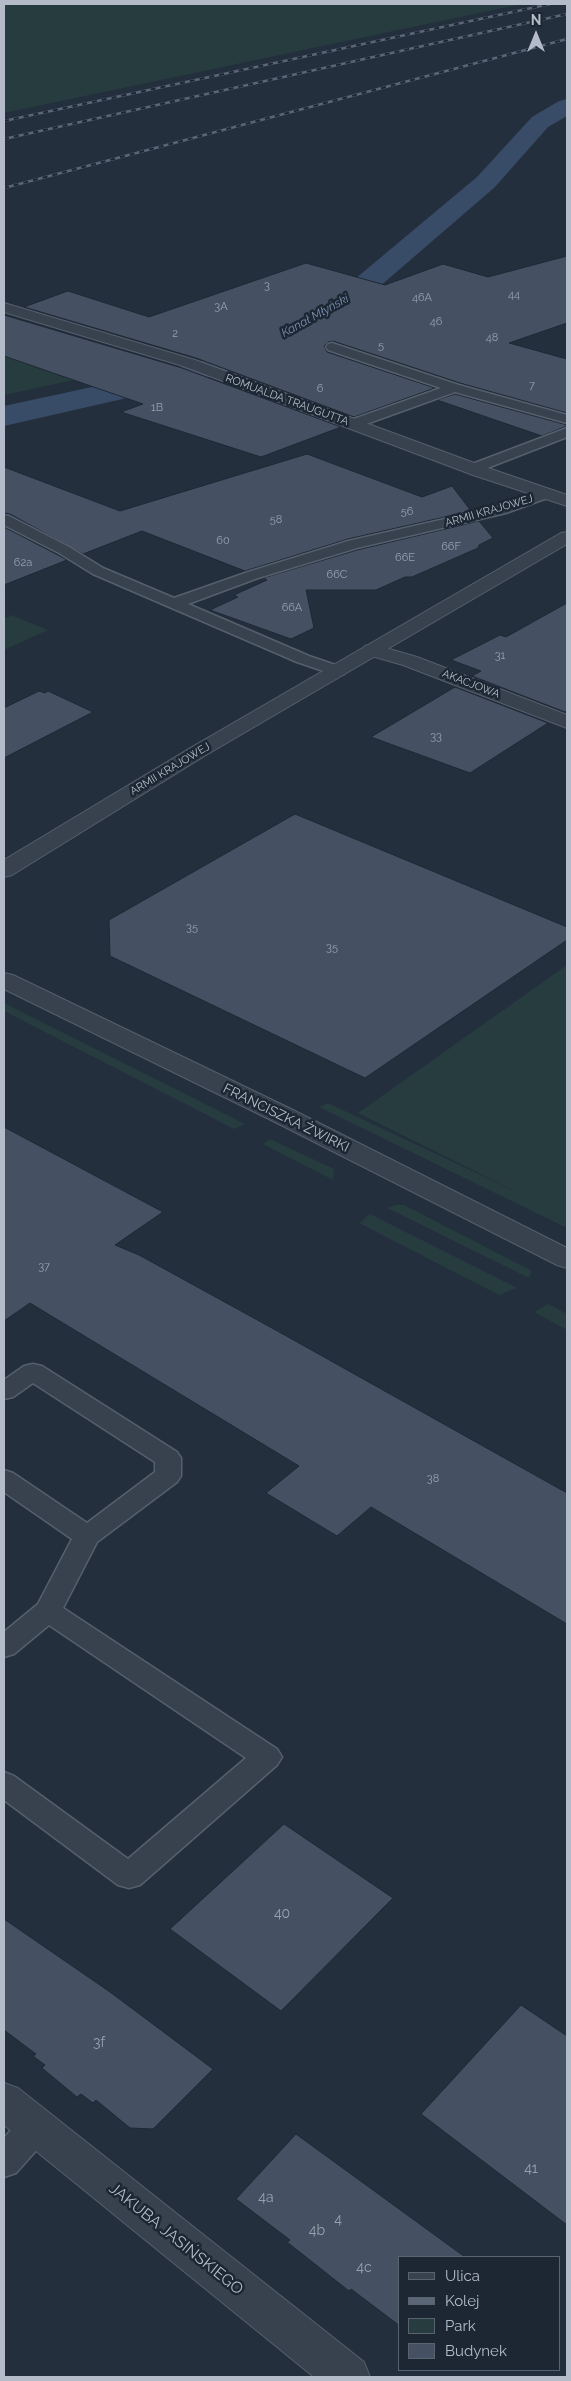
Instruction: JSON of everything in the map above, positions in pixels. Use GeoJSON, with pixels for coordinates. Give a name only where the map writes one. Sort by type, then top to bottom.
{"type":"FeatureCollection","features":[{"type":"Feature","properties":{"kind":"street","name":"ROMUALDA TRAUGUTTA"},"geometry":{"type":"LineString","coordinates":[[4,306],[189,364],[472,469],[567,501]]}},
{"type":"Feature","properties":{"kind":"street","name":"ARMII KRAJOWEJ"},"geometry":{"type":"LineString","coordinates":[[4,870],[191,756],[567,537]]}},
{"type":"Feature","properties":{"kind":"street","name":"AKACJOWA"},"geometry":{"type":"LineString","coordinates":[[372,650],[410,662],[567,722]]}},
{"type":"Feature","properties":{"kind":"street","name":"FRANCISZKA ŻWIRKI"},"geometry":{"type":"LineString","coordinates":[[4,980],[282,1115],[567,1259]]}},
{"type":"Feature","properties":{"kind":"street","name":"JAKUBA JASIŃSKIEGO"},"geometry":{"type":"LineString","coordinates":[[4,2101],[348,2377]]}},
{"type":"Feature","properties":{"kind":"lane"},"geometry":{"type":"LineString","coordinates":[[332,347],[454,388],[567,419]]}},
{"type":"Feature","properties":{"kind":"lane"},"geometry":{"type":"LineString","coordinates":[[353,424],[454,388]]}},
{"type":"Feature","properties":{"kind":"lane"},"geometry":{"type":"LineString","coordinates":[[472,469],[567,432]]}},
{"type":"Feature","properties":{"kind":"lane","name":"ARMII KRAJOWEJ"},"geometry":{"type":"LineString","coordinates":[[173,604],[252,575],[320,554],[502,510],[545,494]]}},
{"type":"Feature","properties":{"kind":"lane"},"geometry":{"type":"LineString","coordinates":[[4,519],[64,550],[98,571],[173,604],[338,671]]}},
{"type":"Feature","properties":{"kind":"lane"},"geometry":{"type":"LineString","coordinates":[[4,1391],[33,1372],[168,1458],[168,1476],[87,1536],[48,1611],[4,1647]]}},
{"type":"Feature","properties":{"kind":"lane"},"geometry":{"type":"LineString","coordinates":[[4,1479],[87,1536]]}},
{"type":"Feature","properties":{"kind":"lane"},"geometry":{"type":"LineString","coordinates":[[4,1784],[129,1876],[267,1757],[48,1611]]}},
{"type":"Feature","properties":{"kind":"lane"},"geometry":{"type":"LineString","coordinates":[[4,2162],[36,2126]]}},
{"type":"Feature","properties":{"kind":"green space"},"geometry":{"type":"Polygon","coordinates":[[[4,4],[522,4],[4,113],[4,4]]]}},
{"type":"Feature","properties":{"kind":"green space"},"geometry":{"type":"Polygon","coordinates":[[[4,323],[16,326],[135,367],[4,395],[4,323]]]}},
{"type":"Feature","properties":{"kind":"green space"},"geometry":{"type":"Polygon","coordinates":[[[11,615],[48,630],[4,650],[4,619],[11,615]]]}},
{"type":"Feature","properties":{"kind":"green space"},"geometry":{"type":"Polygon","coordinates":[[[567,965],[567,1228],[319,1107],[328,1103],[521,1194],[358,1113],[567,965]]]}},
{"type":"Feature","properties":{"kind":"green space"},"geometry":{"type":"Polygon","coordinates":[[[4,1003],[245,1124],[234,1129],[4,1011],[4,1003]]]}},
{"type":"Feature","properties":{"kind":"green space"},"geometry":{"type":"Polygon","coordinates":[[[270,1139],[334,1169],[333,1180],[263,1144],[270,1139]]]}},
{"type":"Feature","properties":{"kind":"green space"},"geometry":{"type":"Polygon","coordinates":[[[404,1205],[532,1271],[529,1278],[387,1208],[404,1205]]]}},
{"type":"Feature","properties":{"kind":"green space"},"geometry":{"type":"Polygon","coordinates":[[[370,1214],[517,1288],[499,1295],[359,1223],[370,1214]]]}},
{"type":"Feature","properties":{"kind":"green space"},"geometry":{"type":"Polygon","coordinates":[[[548,1304],[567,1314],[567,1330],[534,1312],[548,1304]]]}},
{"type":"Feature","properties":{"kind":"building"},"geometry":{"type":"Polygon","coordinates":[[[567,256],[567,323],[509,343],[567,359],[567,413],[460,383],[333,341],[328,342],[324,346],[327,352],[435,388],[354,417],[196,358],[24,307],[68,291],[149,317],[306,263],[385,285],[443,264],[488,277],[567,256]]]}},
{"type":"Feature","properties":{"kind":"building"},"geometry":{"type":"Polygon","coordinates":[[[4,315],[182,368],[341,427],[261,457],[121,412],[143,404],[4,356],[4,315]]]}},
{"type":"Feature","properties":{"kind":"building"},"geometry":{"type":"Polygon","coordinates":[[[455,394],[567,426],[542,436],[437,400],[455,394]]]}},
{"type":"Feature","properties":{"kind":"building"},"geometry":{"type":"Polygon","coordinates":[[[307,454],[422,497],[452,486],[471,511],[348,539],[245,571],[142,531],[83,554],[10,514],[4,513],[4,467],[120,511],[307,454]]]}},
{"type":"Feature","properties":{"kind":"building"},"geometry":{"type":"Polygon","coordinates":[[[479,521],[493,538],[479,545],[478,548],[412,577],[405,577],[376,590],[306,590],[314,628],[291,639],[210,610],[238,597],[234,595],[267,580],[263,578],[357,550],[479,521]]]}},
{"type":"Feature","properties":{"kind":"building"},"geometry":{"type":"Polygon","coordinates":[[[4,527],[58,555],[67,560],[4,585],[4,527]]]}},
{"type":"Feature","properties":{"kind":"building"},"geometry":{"type":"Polygon","coordinates":[[[567,603],[567,710],[565,712],[472,676],[481,671],[451,660],[500,635],[506,637],[567,603]]]}},
{"type":"Feature","properties":{"kind":"building"},"geometry":{"type":"Polygon","coordinates":[[[455,687],[548,723],[470,773],[371,737],[455,687]]]}},
{"type":"Feature","properties":{"kind":"building"},"geometry":{"type":"Polygon","coordinates":[[[39,691],[45,693],[48,691],[93,712],[4,758],[4,708],[39,691]]]}},
{"type":"Feature","properties":{"kind":"building"},"geometry":{"type":"Polygon","coordinates":[[[295,814],[567,927],[567,940],[365,1078],[110,956],[109,920],[295,814]]]}},
{"type":"Feature","properties":{"kind":"building"},"geometry":{"type":"Polygon","coordinates":[[[4,1127],[163,1212],[115,1245],[139,1255],[567,1493],[567,1624],[371,1507],[337,1536],[266,1493],[299,1466],[30,1303],[4,1321],[4,1127]]]}},
{"type":"Feature","properties":{"kind":"building"},"geometry":{"type":"Polygon","coordinates":[[[284,1824],[393,1898],[281,2011],[170,1929],[284,1824]]]}},
{"type":"Feature","properties":{"kind":"building"},"geometry":{"type":"Polygon","coordinates":[[[4,1919],[110,1992],[213,2069],[153,2129],[130,2128],[96,2100],[93,2103],[81,2094],[77,2097],[42,2068],[45,2065],[33,2056],[36,2054],[4,2030],[4,1919]]]}},
{"type":"Feature","properties":{"kind":"building"},"geometry":{"type":"Polygon","coordinates":[[[521,2005],[567,2036],[567,2225],[421,2114],[521,2005]]]}},
{"type":"Feature","properties":{"kind":"building"},"geometry":{"type":"Polygon","coordinates":[[[296,2134],[464,2256],[398,2256],[398,2324],[351,2289],[349,2291],[287,2242],[290,2240],[236,2199],[296,2134]]]}},
{"type":"Feature","properties":{"kind":"waterway","name":"Kanał Młyński"},"geometry":{"type":"LineString","coordinates":[[4,416],[162,381],[212,367],[262,345],[347,300],[486,182],[540,122],[567,106]]}},
{"type":"Feature","properties":{"kind":"railway"},"geometry":{"type":"LineString","coordinates":[[4,121],[550,4]]}},
{"type":"Feature","properties":{"kind":"railway"},"geometry":{"type":"LineString","coordinates":[[4,139],[567,14]]}},
{"type":"Feature","properties":{"kind":"railway"},"geometry":{"type":"LineString","coordinates":[[4,188],[567,39]]}}]}
